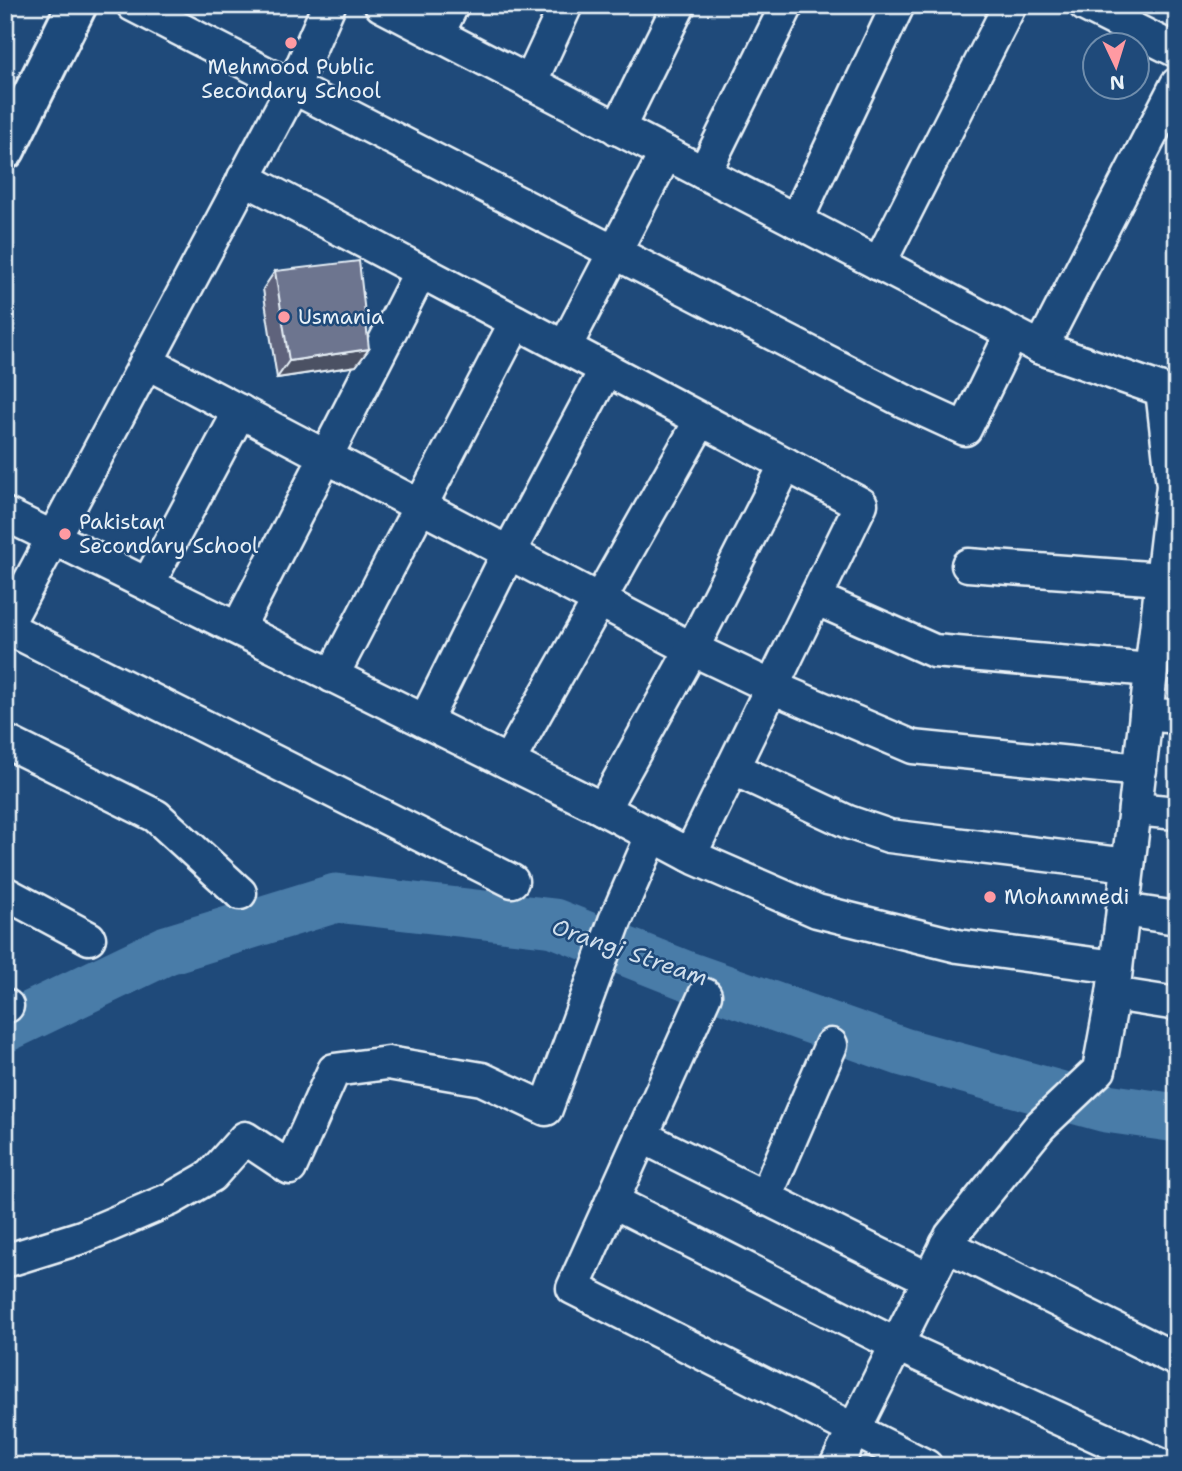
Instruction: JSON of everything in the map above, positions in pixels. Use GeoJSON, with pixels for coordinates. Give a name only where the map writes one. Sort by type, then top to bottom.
{"type":"FeatureCollection","features":[{"type":"Feature","properties":{"kind":"main road"},"geometry":{"type":"LineString","coordinates":[[5,150],[77,5]]}},
{"type":"Feature","properties":{"kind":"street"},"geometry":{"type":"LineString","coordinates":[[133,5],[906,402],[965,429],[1012,333]]}},
{"type":"Feature","properties":{"kind":"street"},"geometry":{"type":"LineString","coordinates":[[329,5],[292,88],[5,627],[512,881]]}},
{"type":"Feature","properties":{"kind":"street"},"geometry":{"type":"LineString","coordinates":[[381,5],[1041,348],[1162,390],[1173,446],[1173,527],[1162,579],[1167,620],[1151,670],[1161,715],[1139,770],[1114,980],[1099,1070],[1041,1126],[951,1236],[836,1466]]}},
{"type":"Feature","properties":{"kind":"street"},"geometry":{"type":"LineString","coordinates":[[437,35],[452,5]]}},
{"type":"Feature","properties":{"kind":"street"},"geometry":{"type":"LineString","coordinates":[[530,83],[566,5]]}},
{"type":"Feature","properties":{"kind":"street"},"geometry":{"type":"LineString","coordinates":[[618,129],[679,5]]}},
{"type":"Feature","properties":{"kind":"street"},"geometry":{"type":"LineString","coordinates":[[704,173],[787,5]]}},
{"type":"Feature","properties":{"kind":"street"},"geometry":{"type":"LineString","coordinates":[[796,221],[898,5]]}},
{"type":"Feature","properties":{"kind":"street"},"geometry":{"type":"LineString","coordinates":[[879,264],[1010,5]]}},
{"type":"Feature","properties":{"kind":"street"},"geometry":{"type":"LineString","coordinates":[[1085,5],[1177,51]]}},
{"type":"Feature","properties":{"kind":"street"},"geometry":{"type":"LineString","coordinates":[[1041,348],[1177,84]]}},
{"type":"Feature","properties":{"kind":"street"},"geometry":{"type":"LineString","coordinates":[[565,347],[666,153]]}},
{"type":"Feature","properties":{"kind":"street"},"geometry":{"type":"LineString","coordinates":[[244,178],[861,504],[690,855]]}},
{"type":"Feature","properties":{"kind":"street"},"geometry":{"type":"LineString","coordinates":[[238,628],[421,271]]}},
{"type":"Feature","properties":{"kind":"street"},"geometry":{"type":"LineString","coordinates":[[332,676],[516,322]]}},
{"type":"Feature","properties":{"kind":"street"},"geometry":{"type":"LineString","coordinates":[[146,362],[692,649],[772,687],[913,747],[1139,770]]}},
{"type":"Feature","properties":{"kind":"street"},"geometry":{"type":"LineString","coordinates":[[425,721],[508,554],[606,369]]}},
{"type":"Feature","properties":{"kind":"street"},"geometry":{"type":"LineString","coordinates":[[148,584],[240,411]]}},
{"type":"Feature","properties":{"kind":"street"},"geometry":{"type":"LineString","coordinates":[[508,762],[701,420]]}},
{"type":"Feature","properties":{"kind":"street"},"geometry":{"type":"LineString","coordinates":[[603,809],[692,649],[786,464]]}},
{"type":"Feature","properties":{"kind":"street"},"geometry":{"type":"LineString","coordinates":[[5,514],[603,809],[690,855],[817,911],[958,946],[1114,980],[1177,1004]]}},
{"type":"Feature","properties":{"kind":"street"},"geometry":{"type":"LineString","coordinates":[[968,565],[1162,579]]}},
{"type":"Feature","properties":{"kind":"street"},"geometry":{"type":"LineString","coordinates":[[815,598],[934,651],[1151,670]]}},
{"type":"Feature","properties":{"kind":"street"},"geometry":{"type":"LineString","coordinates":[[5,741],[156,816],[240,893]]}},
{"type":"Feature","properties":{"kind":"street"},"geometry":{"type":"LineString","coordinates":[[732,768],[848,822],[889,836],[1128,866]]}},
{"type":"Feature","properties":{"kind":"street"},"geometry":{"type":"LineString","coordinates":[[1135,809],[1177,813]]}},
{"type":"Feature","properties":{"kind":"street"},"geometry":{"type":"LineString","coordinates":[[5,1261],[82,1237],[171,1199],[211,1176],[245,1138],[290,1168],[334,1070],[388,1063],[482,1079],[546,1109],[615,921],[652,836]]}},
{"type":"Feature","properties":{"kind":"street"},"geometry":{"type":"LineString","coordinates":[[5,893],[89,938]]}},
{"type":"Feature","properties":{"kind":"street"},"geometry":{"type":"LineString","coordinates":[[1122,910],[1177,918]]}},
{"type":"Feature","properties":{"kind":"street"},"geometry":{"type":"LineString","coordinates":[[705,995],[573,1288],[926,1466]]}},
{"type":"Feature","properties":{"kind":"street"},"geometry":{"type":"LineString","coordinates":[[765,1198],[831,1045]]}},
{"type":"Feature","properties":{"kind":"street"},"geometry":{"type":"LineString","coordinates":[[641,1136],[929,1279]]}},
{"type":"Feature","properties":{"kind":"street"},"geometry":{"type":"LineString","coordinates":[[612,1201],[897,1345],[1163,1466]]}},
{"type":"Feature","properties":{"kind":"street"},"geometry":{"type":"LineString","coordinates":[[946,1245],[1177,1360]]}},
{"type":"Feature","properties":{"kind":"building"},"geometry":{"type":"Polygon","coordinates":[[[359,261],[369,349],[289,361],[275,271],[359,261]]]}},
{"type":"Feature","properties":{"kind":"waterway","name":"Orangi Stream"},"geometry":{"type":"LineString","coordinates":[[5,1028],[167,950],[336,898],[554,923],[685,975],[903,1052],[1106,1108],[1177,1118]]}},
{"type":"Feature","properties":{"kind":"place","name":"Mehmood Public Secondary School"},"geometry":{"type":"Point","coordinates":[291,43]}},
{"type":"Feature","properties":{"kind":"place","name":"Usmania"},"geometry":{"type":"Point","coordinates":[284,317]}},
{"type":"Feature","properties":{"kind":"place","name":"Pakistan Secondary School"},"geometry":{"type":"Point","coordinates":[65,534]}},
{"type":"Feature","properties":{"kind":"place","name":"Mohammedi"},"geometry":{"type":"Point","coordinates":[990,897]}}]}
